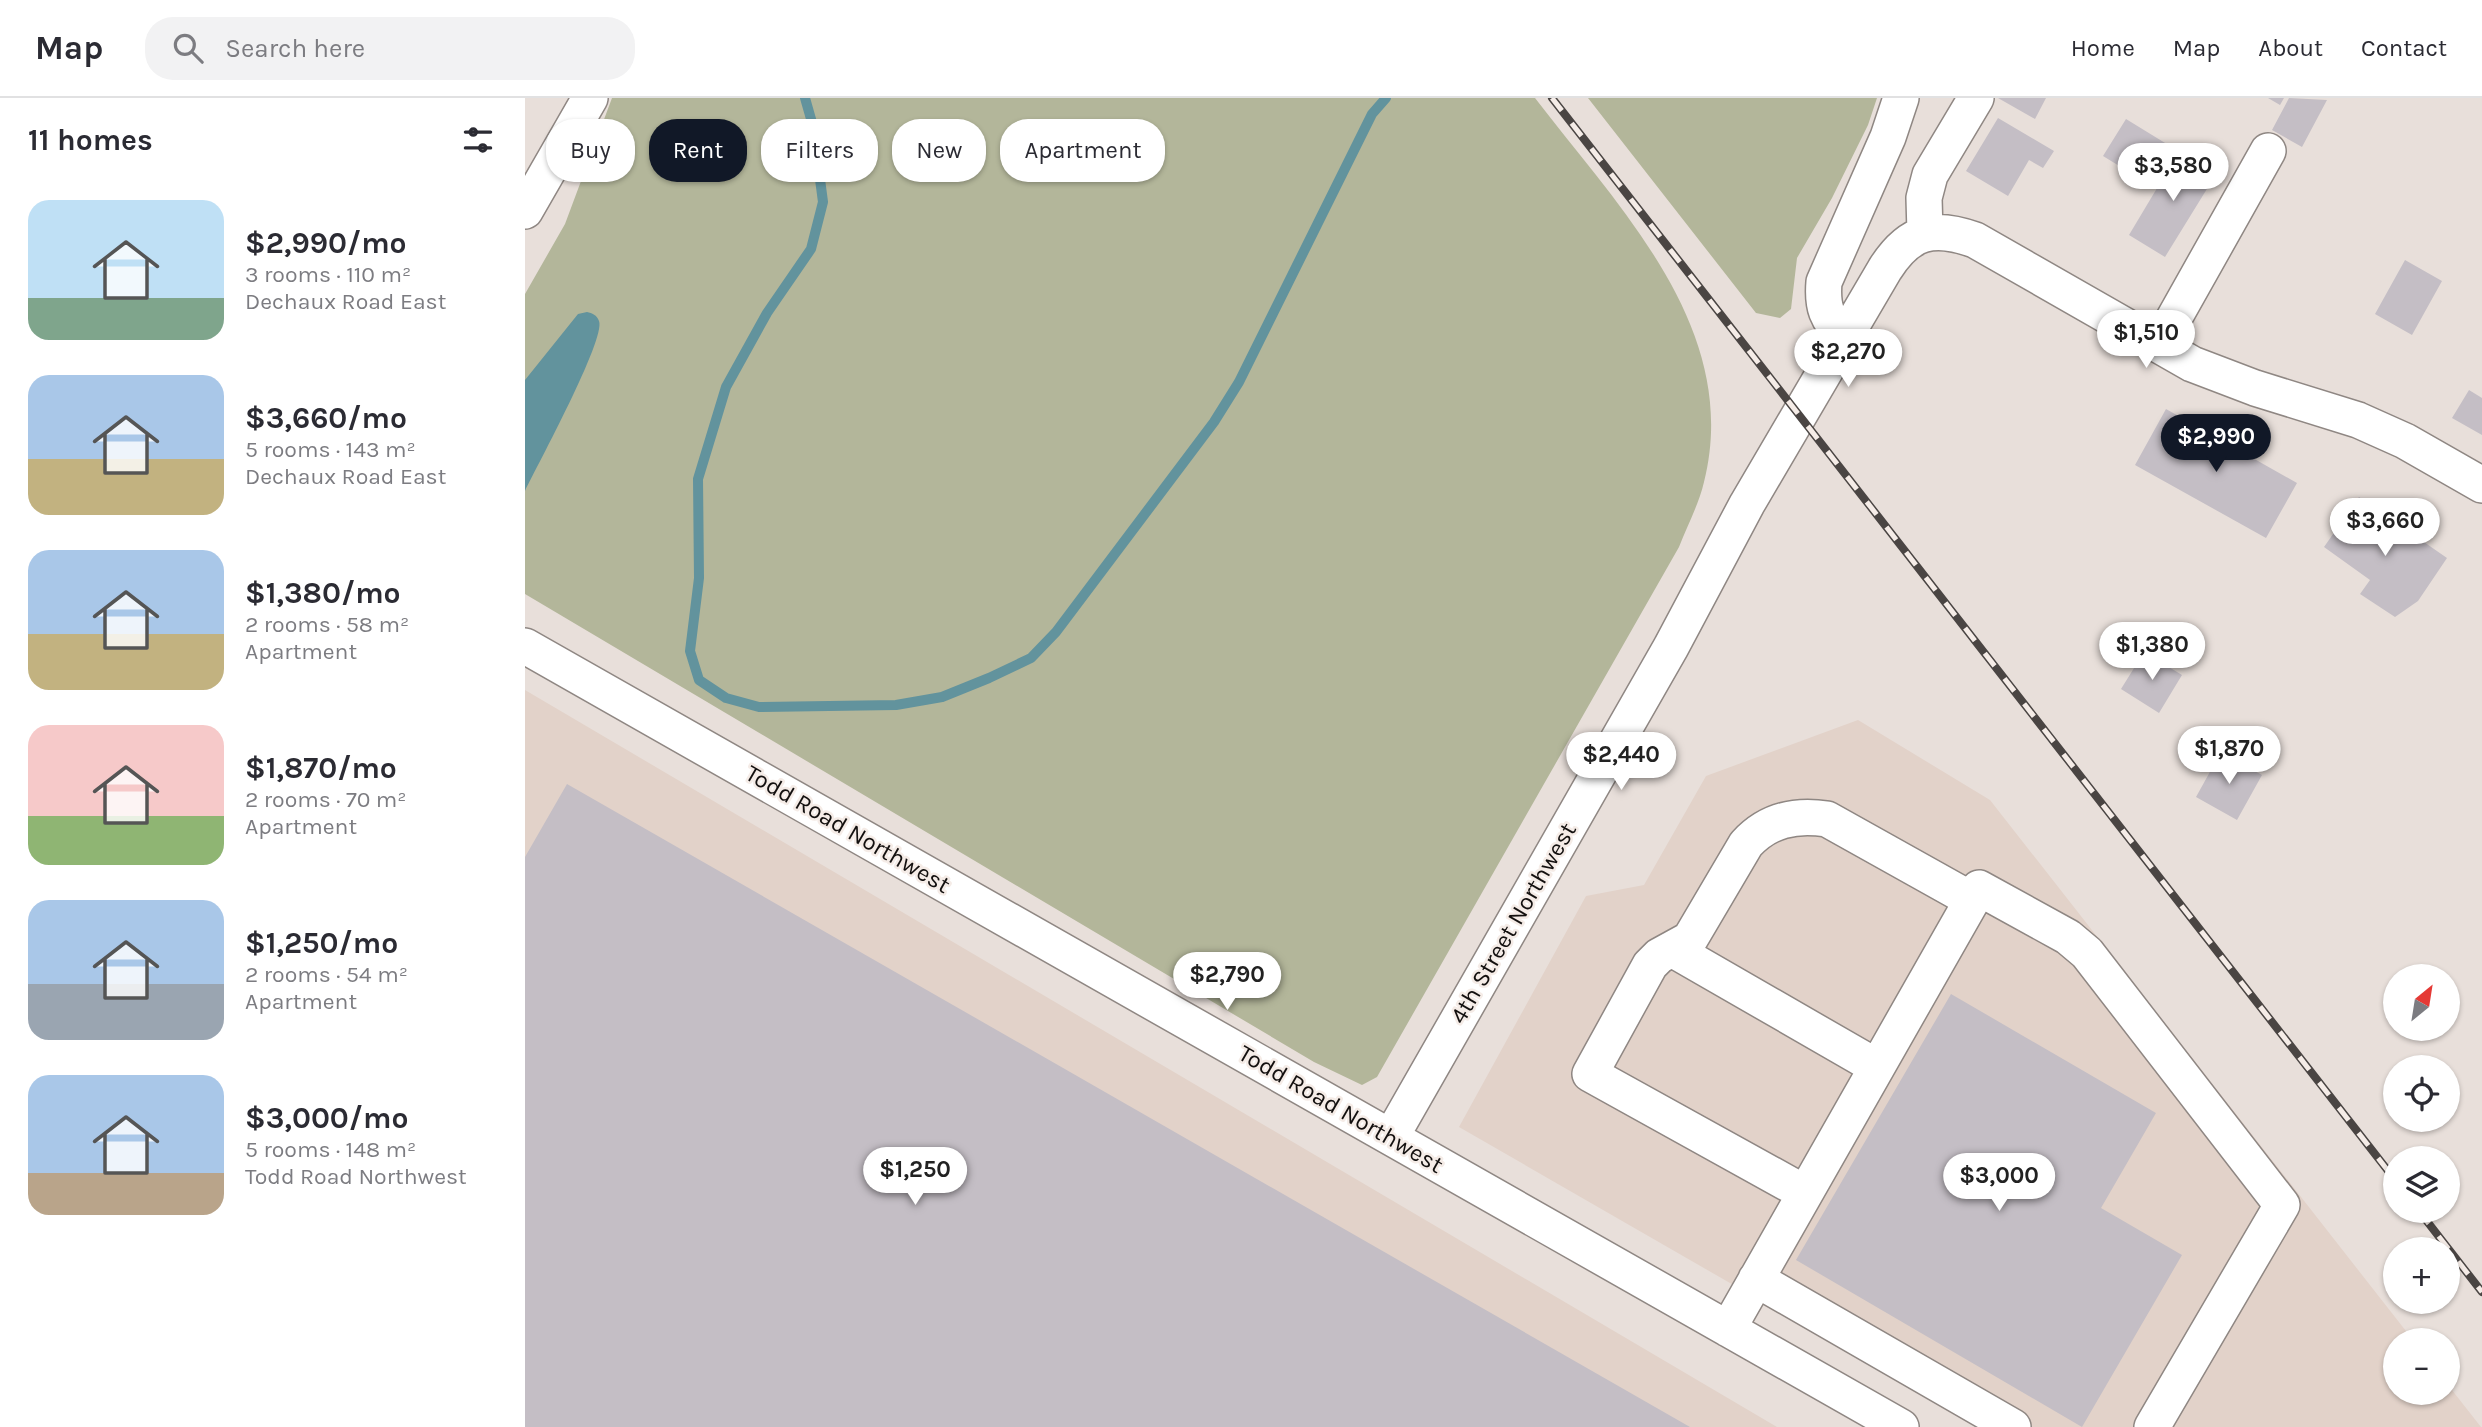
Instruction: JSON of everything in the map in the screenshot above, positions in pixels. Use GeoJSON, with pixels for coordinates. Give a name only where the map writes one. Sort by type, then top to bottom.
{"type":"FeatureCollection","features":[{"type":"Feature","properties":{"kind":"street"},"geometry":{"type":"LineString","coordinates":[[525,211],[590,98]]}},
{"type":"Feature","properties":{"kind":"street"},"geometry":{"type":"LineString","coordinates":[[1846,335],[1828,318],[1823,296],[1824,282],[1888,137],[1901,98]]}},
{"type":"Feature","properties":{"kind":"street"},"geometry":{"type":"LineString","coordinates":[[1976,98],[1930,175],[1924,198],[1925,233],[1944,232],[1975,240],[2159,345],[2219,375],[2358,420],[2405,441],[2482,485]]}},
{"type":"Feature","properties":{"kind":"street"},"geometry":{"type":"LineString","coordinates":[[2159,345],[2268,150]]}},
{"type":"Feature","properties":{"kind":"street","name":"4th Street Northwest"},"geometry":{"type":"LineString","coordinates":[[1391,1137],[1671,647],[1747,504],[1801,416],[1846,335],[1894,256],[1910,240],[1925,233]]}},
{"type":"Feature","properties":{"kind":"street","name":"Todd Road Northwest"},"geometry":{"type":"LineString","coordinates":[[525,646],[1901,1427]]}},
{"type":"Feature","properties":{"kind":"street"},"geometry":{"type":"LineString","coordinates":[[1805,1194],[1590,1074],[1650,965],[1690,939],[1747,844],[1757,832],[1789,818],[1827,819],[1972,900]]}},
{"type":"Feature","properties":{"kind":"street"},"geometry":{"type":"LineString","coordinates":[[1728,1329],[1979,888],[2068,937],[2087,953],[2282,1205],[2152,1427]]}},
{"type":"Feature","properties":{"kind":"street"},"geometry":{"type":"LineString","coordinates":[[1672,949],[1877,1067]]}},
{"type":"Feature","properties":{"kind":"street"},"geometry":{"type":"LineString","coordinates":[[1756,1279],[2013,1427]]}},
{"type":"Feature","properties":{"kind":"shaded area"},"geometry":{"type":"Polygon","coordinates":[[[525,690],[1777,1427],[525,1427],[525,690]]]}},
{"type":"Feature","properties":{"kind":"shaded area"},"geometry":{"type":"Polygon","coordinates":[[[1858,720],[1990,800],[2383,1302],[2383,1314],[2393,1314],[2404,1328],[2383,1328],[2383,1405],[2460,1405],[2460,1400],[2481,1427],[1980,1427],[1459,1127],[1586,896],[1644,885],[1706,776],[1858,720]]]}},
{"type":"Feature","properties":{"kind":"green space"},"geometry":{"type":"Polygon","coordinates":[[[612,98],[1535,98],[1636,228],[1666,275],[1690,323],[1706,373],[1711,426],[1704,482],[1679,547],[1377,1077],[1362,1085],[1314,1062],[525,594],[525,294],[565,224],[581,182],[635,182],[635,119],[604,119],[612,98]]]}},
{"type":"Feature","properties":{"kind":"green space"},"geometry":{"type":"Polygon","coordinates":[[[1588,98],[1877,98],[1868,125],[1832,198],[1797,258],[1791,309],[1780,318],[1756,313],[1588,98]]]}},
{"type":"Feature","properties":{"kind":"water"},"geometry":{"type":"Polygon","coordinates":[[[587,312],[599,321],[592,352],[525,491],[525,380],[578,314],[587,312]]]}},
{"type":"Feature","properties":{"kind":"building"},"geometry":{"type":"Polygon","coordinates":[[[1998,98],[2046,98],[2035,119],[1998,98]]]}},
{"type":"Feature","properties":{"kind":"building"},"geometry":{"type":"Polygon","coordinates":[[[2268,98],[2284,98],[2280,105],[2268,98]]]}},
{"type":"Feature","properties":{"kind":"building"},"geometry":{"type":"Polygon","coordinates":[[[2289,98],[2327,100],[2302,147],[2272,130],[2289,98]]]}},
{"type":"Feature","properties":{"kind":"building"},"geometry":{"type":"Polygon","coordinates":[[[1998,118],[2054,151],[2043,168],[2029,160],[2008,196],[1966,171],[1998,118]]]}},
{"type":"Feature","properties":{"kind":"building"},"geometry":{"type":"Polygon","coordinates":[[[2126,119],[2170,146],[2147,183],[2103,156],[2126,119]]]}},
{"type":"Feature","properties":{"kind":"building"},"geometry":{"type":"Polygon","coordinates":[[[2181,148],[2218,171],[2165,257],[2129,235],[2181,148]]]}},
{"type":"Feature","properties":{"kind":"building"},"geometry":{"type":"Polygon","coordinates":[[[2405,260],[2442,281],[2412,335],[2375,314],[2405,260]]]}},
{"type":"Feature","properties":{"kind":"building"},"geometry":{"type":"Polygon","coordinates":[[[2469,390],[2482,398],[2482,435],[2452,418],[2469,390]]]}},
{"type":"Feature","properties":{"kind":"building"},"geometry":{"type":"Polygon","coordinates":[[[2166,409],[2297,483],[2266,538],[2135,465],[2166,409]]]}},
{"type":"Feature","properties":{"kind":"building"},"geometry":{"type":"Polygon","coordinates":[[[2359,497],[2447,558],[2418,601],[2395,617],[2360,594],[2370,580],[2324,547],[2359,497]]]}},
{"type":"Feature","properties":{"kind":"building"},"geometry":{"type":"Polygon","coordinates":[[[2144,652],[2182,675],[2159,713],[2121,689],[2144,652]]]}},
{"type":"Feature","properties":{"kind":"building"},"geometry":{"type":"Polygon","coordinates":[[[2221,752],[2262,775],[2237,820],[2196,797],[2221,752]]]}},
{"type":"Feature","properties":{"kind":"building"},"geometry":{"type":"Polygon","coordinates":[[[567,784],[1690,1427],[525,1427],[525,857],[567,784]]]}},
{"type":"Feature","properties":{"kind":"building"},"geometry":{"type":"Polygon","coordinates":[[[1951,994],[2156,1113],[2101,1208],[2182,1255],[2082,1427],[1796,1260],[1951,994]]]}},
{"type":"Feature","properties":{"kind":"waterway"},"geometry":{"type":"LineString","coordinates":[[805,98],[813,126],[823,202],[811,249],[767,313],[726,387],[698,479],[699,578],[690,651],[699,680],[726,698],[759,707],[896,705],[942,697],[1031,658],[1056,632],[1214,422],[1239,382],[1372,114],[1386,98]]}},
{"type":"Feature","properties":{"kind":"railway"},"geometry":{"type":"LineString","coordinates":[[1552,98],[2383,1164]]}},
{"type":"Feature","properties":{"kind":"railway"},"geometry":{"type":"LineString","coordinates":[[2428,1223],[2482,1292]]}}]}
